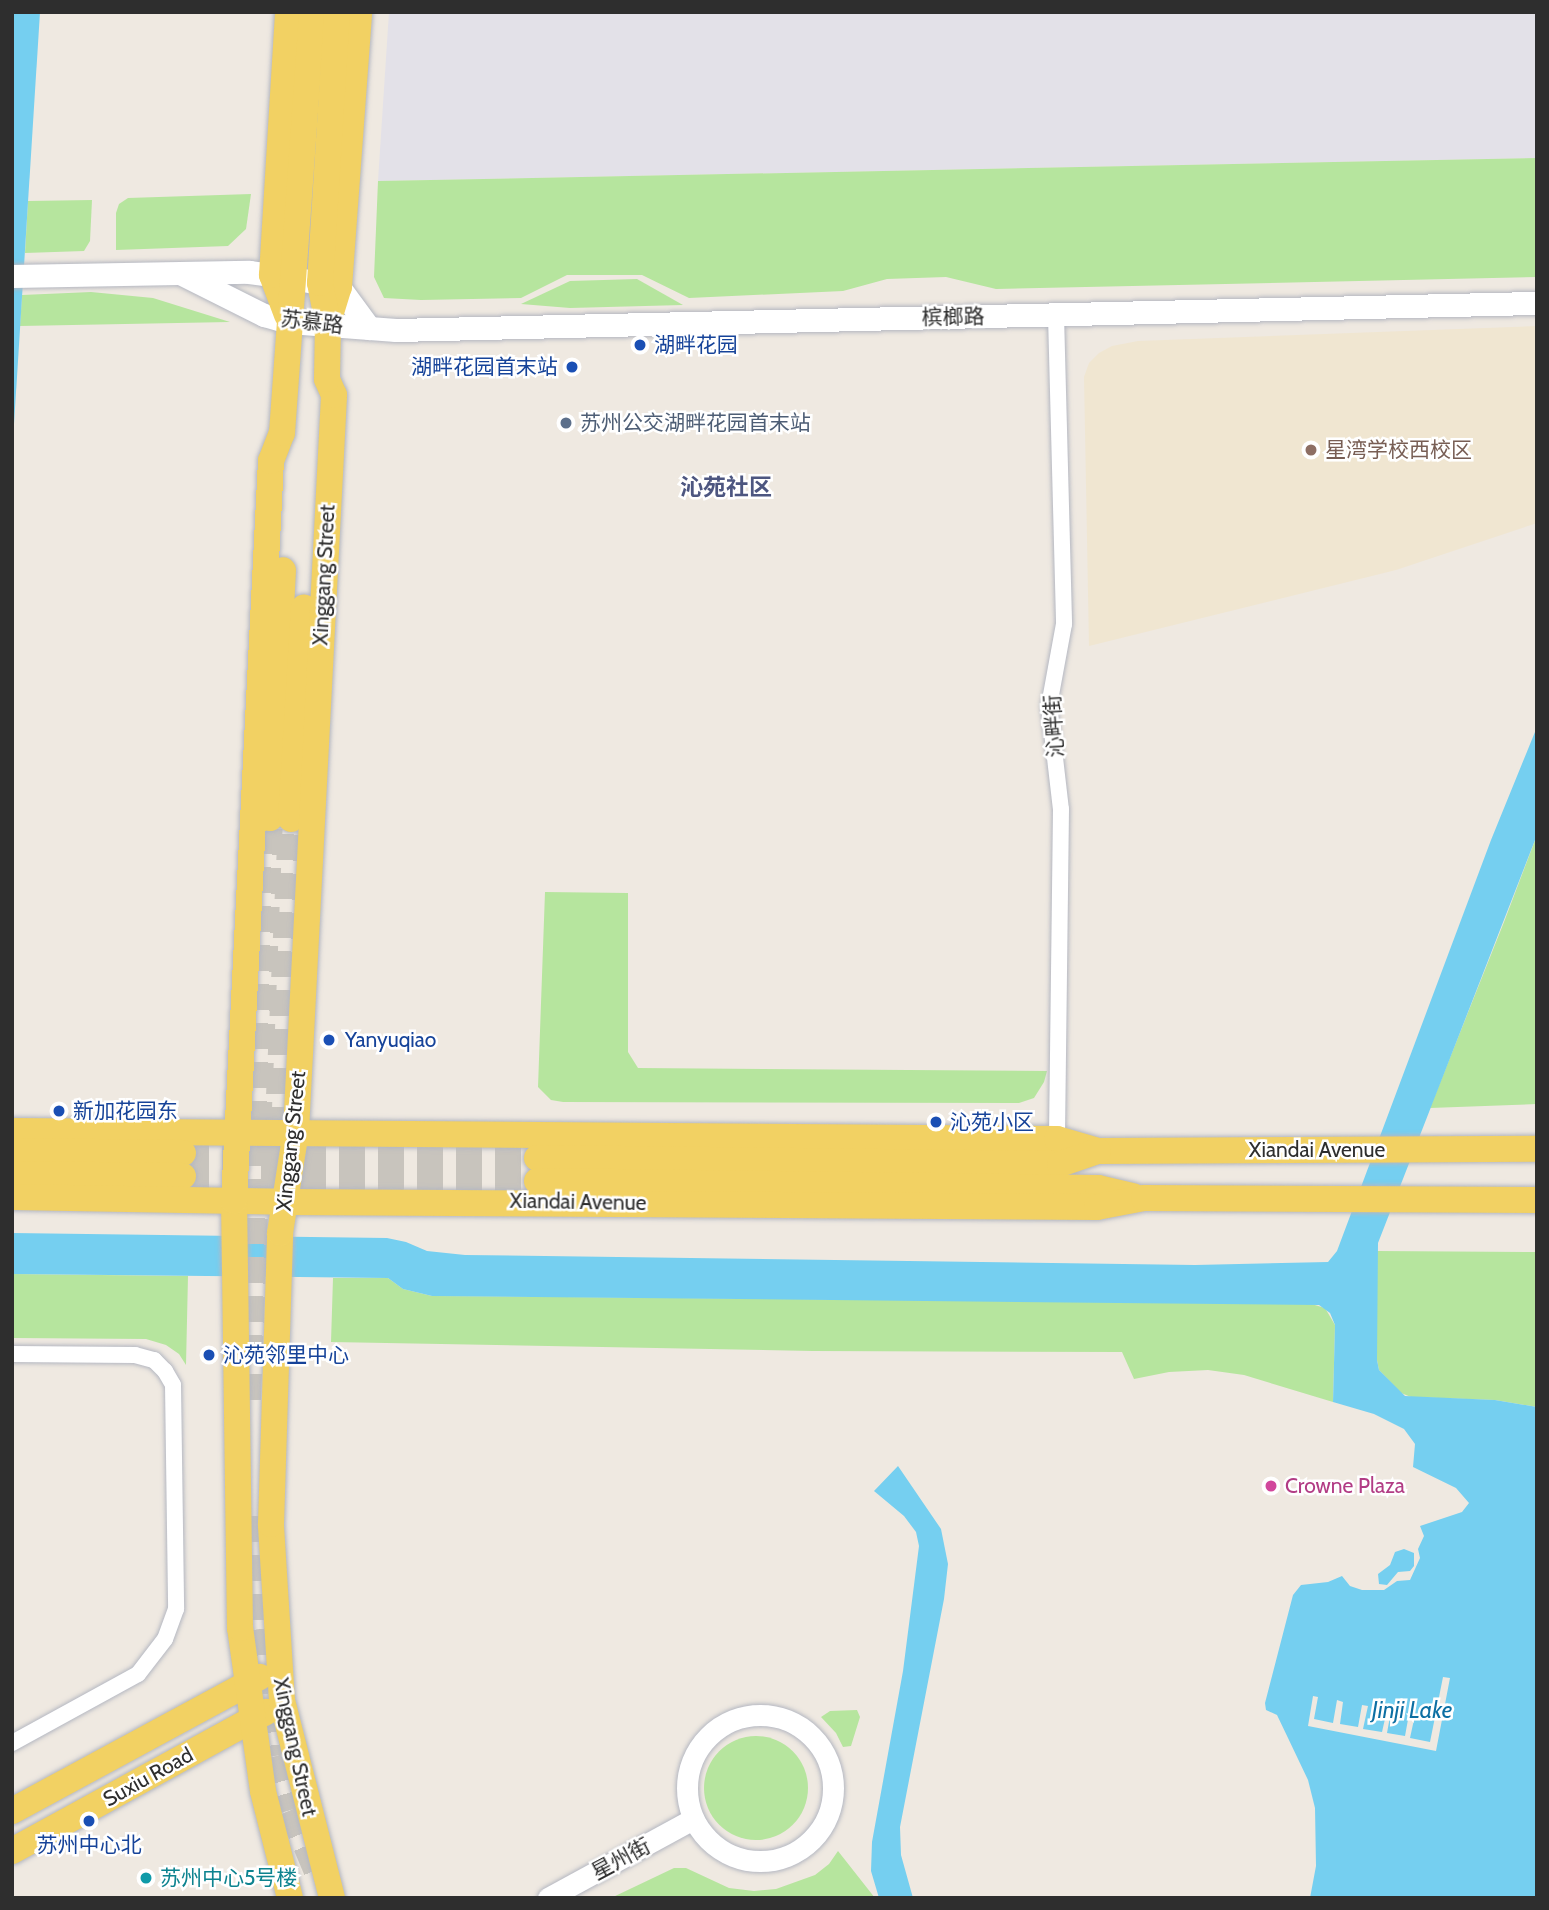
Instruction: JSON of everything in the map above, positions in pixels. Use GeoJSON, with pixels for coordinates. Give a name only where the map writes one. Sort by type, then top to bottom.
{"type":"FeatureCollection","features":[{"type":"Feature","properties":{"kind":"main road"},"geometry":{"type":"LineString","coordinates":[[288,12],[283,276],[289,322]]}},
{"type":"Feature","properties":{"kind":"main road"},"geometry":{"type":"LineString","coordinates":[[283,276],[319,29],[337,12]]}},
{"type":"Feature","properties":{"kind":"main road"},"geometry":{"type":"LineString","coordinates":[[329,285],[359,12]]}},
{"type":"Feature","properties":{"kind":"main road"},"geometry":{"type":"LineString","coordinates":[[319,29],[329,285]]}},
{"type":"Feature","properties":{"kind":"main road","name":"苏慕路"},"geometry":{"type":"LineString","coordinates":[[21,276],[249,272],[283,276],[329,285],[369,328]]}},
{"type":"Feature","properties":{"kind":"main road","name":"苏慕路"},"geometry":{"type":"LineString","coordinates":[[182,274],[245,307],[289,322],[369,328]]}},
{"type":"Feature","properties":{"kind":"main road","name":"Xinggang Street"},"geometry":{"type":"LineString","coordinates":[[329,285],[327,379],[334,395],[296,1131],[280,1233],[271,1524],[282,1702],[332,1898]]}},
{"type":"Feature","properties":{"kind":"main road","name":"槟榔路"},"geometry":{"type":"LineString","coordinates":[[369,328],[1537,303]]}},
{"type":"Feature","properties":{"kind":"main road","name":"Xinggang Street"},"geometry":{"type":"LineString","coordinates":[[289,322],[282,433],[289,461],[280,818],[318,394],[327,379]]}},
{"type":"Feature","properties":{"kind":"main road","name":"Xinggang Street"},"geometry":{"type":"LineString","coordinates":[[282,433],[271,461],[235,1132],[234,1201],[237,1570],[246,1683],[263,1791],[290,1898]]}},
{"type":"Feature","properties":{"kind":"main road","name":"Xiandai Avenue"},"geometry":{"type":"LineString","coordinates":[[12,1131],[296,1131],[1057,1139],[1098,1151],[1537,1149]]}},
{"type":"Feature","properties":{"kind":"main road"},"geometry":{"type":"LineString","coordinates":[[12,1151],[183,1164],[12,1174]]}},
{"type":"Feature","properties":{"kind":"main road","name":"Xiandai Avenue"},"geometry":{"type":"LineString","coordinates":[[1098,1151],[1060,1164],[537,1169],[1098,1188],[1144,1198],[1398,1202],[1537,1200]]}},
{"type":"Feature","properties":{"kind":"main road","name":"Xiandai Avenue"},"geometry":{"type":"LineString","coordinates":[[12,1197],[285,1202],[1097,1207],[1144,1198]]}},
{"type":"Feature","properties":{"kind":"main road","name":"Suxiu Road"},"geometry":{"type":"LineString","coordinates":[[12,1811],[246,1683],[278,1670]]}},
{"type":"Feature","properties":{"kind":"main road","name":"Suxiu Road"},"geometry":{"type":"LineString","coordinates":[[12,1851],[282,1702]]}},
{"type":"Feature","properties":{"kind":"street","name":"沁畔街"},"geometry":{"type":"LineString","coordinates":[[1056,315],[1064,624],[1049,706],[1061,809],[1057,1139]]}},
{"type":"Feature","properties":{"kind":"street"},"geometry":{"type":"LineString","coordinates":[[12,1354],[135,1354],[154,1360],[165,1371],[173,1385],[176,1609],[165,1639],[138,1674],[12,1743]]}},
{"type":"Feature","properties":{"kind":"street"},"geometry":{"type":"LineString","coordinates":[[747,1716],[774,1716],[806,1731],[828,1760],[832,1796],[827,1816],[810,1840],[782,1857],[761,1861],[740,1858],[721,1850],[705,1837],[693,1819],[686,1793],[689,1767],[701,1743],[722,1725],[747,1716]]}},
{"type":"Feature","properties":{"kind":"street","name":"星州街"},"geometry":{"type":"LineString","coordinates":[[548,1898],[693,1819]]}},
{"type":"Feature","properties":{"kind":"shaded area"},"geometry":{"type":"Polygon","coordinates":[[[389,12],[1537,12],[1537,158],[378,181],[389,12]]]}},
{"type":"Feature","properties":{"kind":"shaded area","name":"星湾学校西校区"},"geometry":{"type":"Polygon","coordinates":[[[1537,326],[1537,523],[1396,570],[1089,646],[1084,377],[1089,363],[1099,353],[1112,346],[1138,341],[1537,326]]]}},
{"type":"Feature","properties":{"kind":"green space"},"geometry":{"type":"Polygon","coordinates":[[[1537,158],[1537,277],[996,289],[946,277],[887,279],[843,291],[689,298],[642,275],[567,275],[521,298],[421,300],[384,298],[374,277],[378,181],[1537,158]]]}},
{"type":"Feature","properties":{"kind":"green space"},"geometry":{"type":"Polygon","coordinates":[[[251,194],[246,229],[228,246],[116,250],[116,213],[119,204],[128,198],[251,194]]]}},
{"type":"Feature","properties":{"kind":"green space"},"geometry":{"type":"Polygon","coordinates":[[[92,200],[90,241],[84,251],[25,253],[28,201],[92,200]]]}},
{"type":"Feature","properties":{"kind":"green space"},"geometry":{"type":"Polygon","coordinates":[[[637,279],[683,305],[570,308],[521,304],[570,281],[637,279]]]}},
{"type":"Feature","properties":{"kind":"green space"},"geometry":{"type":"Polygon","coordinates":[[[91,292],[153,298],[230,322],[20,326],[22,295],[91,292]]]}},
{"type":"Feature","properties":{"kind":"green space"},"geometry":{"type":"Polygon","coordinates":[[[1537,835],[1537,1104],[1430,1108],[1504,922],[1537,835]]]}},
{"type":"Feature","properties":{"kind":"green space"},"geometry":{"type":"Polygon","coordinates":[[[545,892],[628,893],[628,1052],[638,1068],[1047,1071],[1044,1082],[1034,1098],[1019,1103],[551,1100],[538,1087],[545,892]]]}},
{"type":"Feature","properties":{"kind":"green space"},"geometry":{"type":"Polygon","coordinates":[[[1377,1251],[1537,1252],[1537,1407],[1495,1400],[1411,1397],[1401,1393],[1379,1370],[1377,1360],[1377,1251]]]}},
{"type":"Feature","properties":{"kind":"green space"},"geometry":{"type":"Polygon","coordinates":[[[12,1274],[188,1276],[186,1365],[179,1354],[166,1345],[146,1339],[12,1338],[12,1274]]]}},
{"type":"Feature","properties":{"kind":"green space"},"geometry":{"type":"Polygon","coordinates":[[[333,1278],[388,1278],[403,1289],[432,1296],[1308,1303],[1325,1308],[1335,1325],[1333,1402],[1244,1375],[1208,1370],[1169,1372],[1134,1379],[1122,1352],[813,1351],[331,1342],[333,1278]]]}},
{"type":"Feature","properties":{"kind":"green space"},"geometry":{"type":"Polygon","coordinates":[[[857,1710],[860,1717],[851,1746],[843,1747],[836,1733],[821,1717],[830,1711],[857,1710]]]}},
{"type":"Feature","properties":{"kind":"green space"},"geometry":{"type":"Polygon","coordinates":[[[756,1736],[776,1740],[793,1751],[804,1768],[808,1788],[804,1808],[793,1825],[776,1836],[756,1840],[736,1836],[719,1825],[708,1808],[704,1788],[708,1768],[719,1751],[736,1740],[756,1736]]]}},
{"type":"Feature","properties":{"kind":"green space"},"geometry":{"type":"Polygon","coordinates":[[[838,1851],[875,1898],[611,1898],[674,1868],[686,1868],[729,1888],[754,1891],[776,1889],[815,1875],[829,1864],[838,1851]]]}},
{"type":"Feature","properties":{"kind":"water"},"geometry":{"type":"Polygon","coordinates":[[[12,12],[40,12],[12,456],[12,12]]]}},
{"type":"Feature","properties":{"kind":"water","name":"Jinji Lake"},"geometry":{"type":"Polygon","coordinates":[[[1537,727],[1537,835],[1378,1243],[1377,1360],[1379,1370],[1405,1396],[1495,1400],[1537,1407],[1537,1898],[1310,1898],[1316,1866],[1315,1808],[1308,1780],[1277,1715],[1266,1710],[1265,1703],[1293,1595],[1301,1585],[1328,1582],[1342,1576],[1350,1586],[1362,1590],[1384,1590],[1397,1581],[1410,1580],[1420,1558],[1418,1549],[1424,1536],[1420,1526],[1462,1512],[1469,1503],[1456,1488],[1413,1467],[1415,1444],[1404,1429],[1374,1414],[1333,1402],[1335,1325],[1330,1313],[1319,1305],[432,1296],[403,1289],[388,1278],[12,1274],[12,1233],[387,1238],[427,1251],[465,1255],[1195,1265],[1328,1262],[1337,1251],[1491,840],[1537,727]]]}},
{"type":"Feature","properties":{"kind":"water"},"geometry":{"type":"Polygon","coordinates":[[[898,1466],[941,1529],[948,1564],[944,1599],[900,1827],[901,1855],[913,1898],[879,1898],[871,1871],[872,1842],[903,1671],[919,1546],[916,1532],[904,1516],[874,1491],[898,1466]]]}},
{"type":"Feature","properties":{"kind":"water"},"geometry":{"type":"Polygon","coordinates":[[[1404,1549],[1414,1553],[1414,1566],[1410,1571],[1398,1572],[1387,1585],[1379,1584],[1378,1574],[1390,1565],[1395,1552],[1404,1549]]]}},
{"type":"Feature","properties":{"kind":"pier"},"geometry":{"type":"Polygon","coordinates":[[[1443,1677],[1450,1678],[1436,1751],[1308,1726],[1313,1696],[1318,1697],[1314,1719],[1333,1723],[1337,1700],[1343,1702],[1340,1724],[1358,1727],[1362,1705],[1368,1706],[1363,1729],[1382,1732],[1387,1710],[1391,1711],[1387,1733],[1405,1736],[1409,1714],[1415,1715],[1410,1738],[1430,1742],[1443,1677]]]}},
{"type":"Feature","properties":{"kind":"tunnel"},"geometry":{"type":"LineString","coordinates":[[248,1400],[270,818]]}},
{"type":"Feature","properties":{"kind":"tunnel"},"geometry":{"type":"LineString","coordinates":[[274,1211],[291,819]]}},
{"type":"Feature","properties":{"kind":"tunnel"},"geometry":{"type":"LineString","coordinates":[[183,1153],[537,1158]]}},
{"type":"Feature","properties":{"kind":"tunnel"},"geometry":{"type":"LineString","coordinates":[[183,1176],[537,1181]]}},
{"type":"Feature","properties":{"kind":"tunnel"},"geometry":{"type":"LineString","coordinates":[[261,1516],[260,1629],[276,1756],[291,1810],[321,1881]]}},
{"type":"Feature","properties":{"kind":"place","name":"湖畔花园"},"geometry":{"type":"Point","coordinates":[640,345]}},
{"type":"Feature","properties":{"kind":"place","name":"湖畔花园首末站"},"geometry":{"type":"Point","coordinates":[572,367]}},
{"type":"Feature","properties":{"kind":"place","name":"苏州公交湖畔花园首末站"},"geometry":{"type":"Point","coordinates":[566,423]}},
{"type":"Feature","properties":{"kind":"place","name":"星湾学校西校区"},"geometry":{"type":"Point","coordinates":[1311,450]}},
{"type":"Feature","properties":{"kind":"place","name":"Yanyuqiao"},"geometry":{"type":"Point","coordinates":[329,1040]}},
{"type":"Feature","properties":{"kind":"place","name":"新加花园东"},"geometry":{"type":"Point","coordinates":[59,1111]}},
{"type":"Feature","properties":{"kind":"place","name":"沁苑小区"},"geometry":{"type":"Point","coordinates":[936,1122]}},
{"type":"Feature","properties":{"kind":"place","name":"沁苑邻里中心"},"geometry":{"type":"Point","coordinates":[209,1355]}},
{"type":"Feature","properties":{"kind":"place","name":"Crowne Plaza"},"geometry":{"type":"Point","coordinates":[1271,1486]}},
{"type":"Feature","properties":{"kind":"place","name":"苏州中心北"},"geometry":{"type":"Point","coordinates":[89,1821]}},
{"type":"Feature","properties":{"kind":"place","name":"苏州中心5号楼"},"geometry":{"type":"Point","coordinates":[146,1878]}},
{"type":"Feature","properties":{"kind":"district","name":"沁苑社区"},"geometry":{"type":"Point","coordinates":[726,487]}}]}
